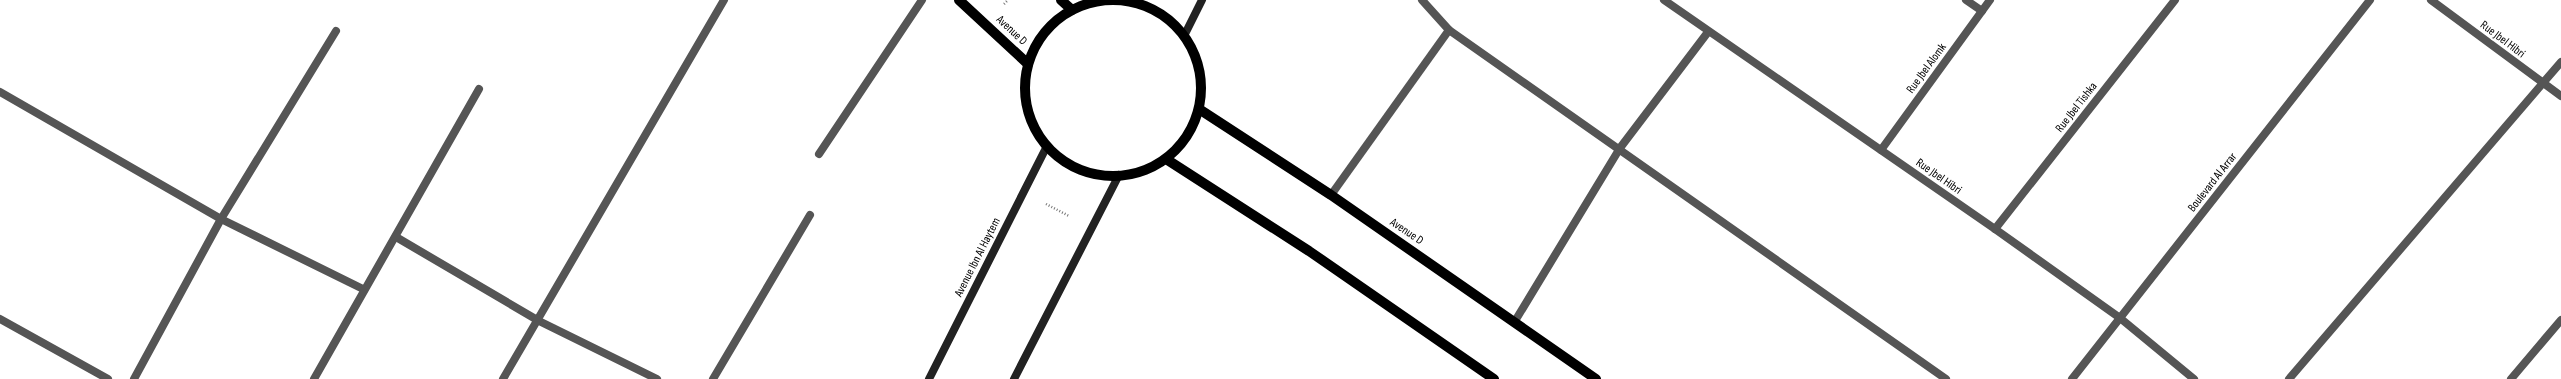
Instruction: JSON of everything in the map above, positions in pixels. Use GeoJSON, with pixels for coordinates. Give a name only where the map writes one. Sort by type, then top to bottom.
{"type":"FeatureCollection","features":[{"type":"Feature","properties":{"kind":"main road","name":"Avenue D"},"geometry":{"type":"LineString","coordinates":[[959,0],[1028,64]]}},
{"type":"Feature","properties":{"kind":"main road"},"geometry":{"type":"LineString","coordinates":[[1061,0],[1072,10]]}},
{"type":"Feature","properties":{"kind":"main road"},"geometry":{"type":"LineString","coordinates":[[1115,0],[1141,4],[1165,16],[1184,36],[1197,58],[1202,83],[1199,109],[1187,137],[1166,159],[1135,173],[1118,175],[1092,173],[1067,163],[1047,146],[1032,122],[1025,93],[1028,64],[1038,42],[1053,24],[1072,10],[1092,2],[1115,0]]}},
{"type":"Feature","properties":{"kind":"main road"},"geometry":{"type":"LineString","coordinates":[[1184,36],[1202,0]]}},
{"type":"Feature","properties":{"kind":"main road","name":"Avenue D"},"geometry":{"type":"LineString","coordinates":[[1199,109],[1331,194],[1596,379]]}},
{"type":"Feature","properties":{"kind":"main road","name":"Avenue Ibn Al Haytem"},"geometry":{"type":"LineString","coordinates":[[929,379],[1022,192],[1047,146]]}},
{"type":"Feature","properties":{"kind":"main road"},"geometry":{"type":"LineString","coordinates":[[1166,159],[1309,251],[1494,379]]}},
{"type":"Feature","properties":{"kind":"main road"},"geometry":{"type":"LineString","coordinates":[[1014,379],[1118,175]]}},
{"type":"Feature","properties":{"kind":"street"},"geometry":{"type":"LineString","coordinates":[[503,379],[539,321],[724,0]]}},
{"type":"Feature","properties":{"kind":"street"},"geometry":{"type":"LineString","coordinates":[[819,154],[922,0]]}},
{"type":"Feature","properties":{"kind":"street"},"geometry":{"type":"LineString","coordinates":[[1422,0],[1449,30],[1620,148],[1946,379]]}},
{"type":"Feature","properties":{"kind":"street","name":"Rue Jbel Hibri"},"geometry":{"type":"LineString","coordinates":[[1664,0],[1708,32],[1995,229],[2120,318],[2194,379]]}},
{"type":"Feature","properties":{"kind":"street"},"geometry":{"type":"LineString","coordinates":[[1966,0],[1982,11]]}},
{"type":"Feature","properties":{"kind":"street","name":"Rue Jbel Alomk"},"geometry":{"type":"LineString","coordinates":[[1881,150],[1990,0]]}},
{"type":"Feature","properties":{"kind":"street","name":"Rue Jbel Tishka"},"geometry":{"type":"LineString","coordinates":[[1995,229],[2175,0]]}},
{"type":"Feature","properties":{"kind":"street","name":"Boulevard Al Arrar"},"geometry":{"type":"LineString","coordinates":[[2072,379],[2370,0]]}},
{"type":"Feature","properties":{"kind":"street","name":"Rue Jbel Hibri"},"geometry":{"type":"LineString","coordinates":[[2431,0],[2561,96]]}},
{"type":"Feature","properties":{"kind":"street"},"geometry":{"type":"LineString","coordinates":[[1331,194],[1449,30]]}},
{"type":"Feature","properties":{"kind":"street"},"geometry":{"type":"LineString","coordinates":[[134,379],[221,219],[336,31]]}},
{"type":"Feature","properties":{"kind":"street"},"geometry":{"type":"LineString","coordinates":[[1515,321],[1620,148],[1708,32]]}},
{"type":"Feature","properties":{"kind":"street"},"geometry":{"type":"LineString","coordinates":[[2289,379],[2561,62]]}},
{"type":"Feature","properties":{"kind":"street"},"geometry":{"type":"LineString","coordinates":[[314,379],[363,289],[396,237],[479,89]]}},
{"type":"Feature","properties":{"kind":"street"},"geometry":{"type":"LineString","coordinates":[[0,92],[221,219],[363,289]]}},
{"type":"Feature","properties":{"kind":"street"},"geometry":{"type":"LineString","coordinates":[[713,379],[810,215]]}},
{"type":"Feature","properties":{"kind":"street"},"geometry":{"type":"LineString","coordinates":[[396,237],[539,321],[656,379]]}},
{"type":"Feature","properties":{"kind":"street"},"geometry":{"type":"LineString","coordinates":[[0,319],[108,379]]}},
{"type":"Feature","properties":{"kind":"street"},"geometry":{"type":"LineString","coordinates":[[2511,379],[2561,320]]}},
{"type":"Feature","properties":{"kind":"path"},"geometry":{"type":"LineString","coordinates":[[1022,192],[1091,227]]}}]}
